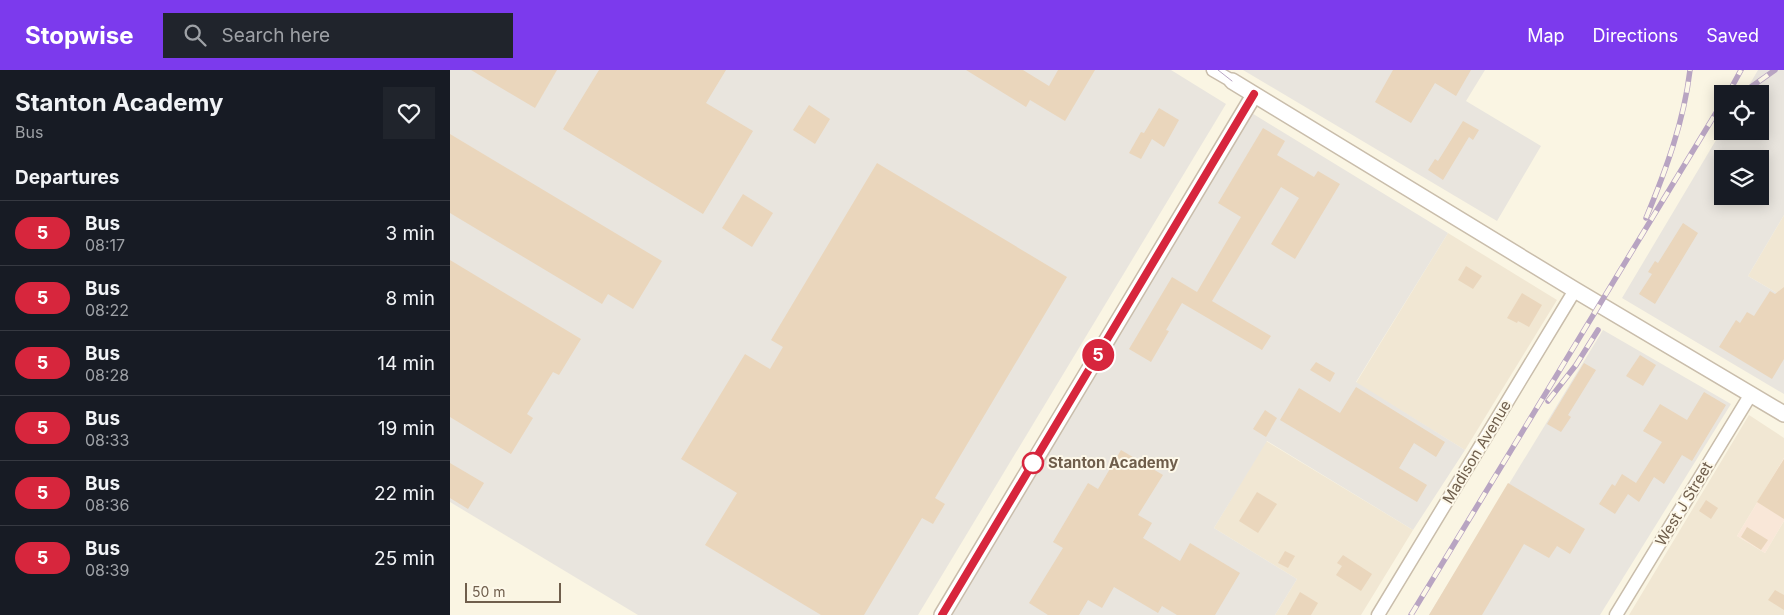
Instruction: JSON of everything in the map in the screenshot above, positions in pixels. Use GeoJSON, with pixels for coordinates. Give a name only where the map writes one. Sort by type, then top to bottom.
{"type":"FeatureCollection","features":[{"type":"Feature","properties":{"kind":"street"},"geometry":{"type":"LineString","coordinates":[[1213,70],[1575,290],[1784,414]]}},
{"type":"Feature","properties":{"kind":"street"},"geometry":{"type":"LineString","coordinates":[[942,615],[1254,94]]}},
{"type":"Feature","properties":{"kind":"street","name":"Madison Avenue"},"geometry":{"type":"LineString","coordinates":[[1378,615],[1575,290]]}},
{"type":"Feature","properties":{"kind":"street","name":"West J Street"},"geometry":{"type":"LineString","coordinates":[[1616,615],[1751,394]]}},
{"type":"Feature","properties":{"kind":"shaded area"},"geometry":{"type":"Polygon","coordinates":[[[450,70],[1171,70],[1226,104],[918,615],[638,615],[450,502],[450,70]]]}},
{"type":"Feature","properties":{"kind":"shaded area"},"geometry":{"type":"Polygon","coordinates":[[[1243,70],[1485,70],[1466,101],[1541,146],[1497,221],[1243,70]]]}},
{"type":"Feature","properties":{"kind":"shaded area"},"geometry":{"type":"Polygon","coordinates":[[[1758,70],[1784,70],[1784,215],[1748,276],[1784,297],[1784,394],[1622,298],[1716,140],[1769,140],[1769,85],[1749,85],[1758,70]]]}},
{"type":"Feature","properties":{"kind":"shaded area"},"geometry":{"type":"Polygon","coordinates":[[[1250,112],[1448,233],[1356,382],[1465,450],[1413,530],[1267,441],[1214,528],[1297,579],[1275,615],[952,615],[1250,112]]]}},
{"type":"Feature","properties":{"kind":"shaded area"},"geometry":{"type":"Polygon","coordinates":[[[1784,215],[1784,297],[1748,276],[1784,215]]]}},
{"type":"Feature","properties":{"kind":"shaded area"},"geometry":{"type":"Polygon","coordinates":[[[1448,233],[1557,300],[1465,450],[1356,383],[1448,233]]]}},
{"type":"Feature","properties":{"kind":"shaded area"},"geometry":{"type":"Polygon","coordinates":[[[1603,330],[1731,404],[1600,615],[1429,615],[1603,330]]]}},
{"type":"Feature","properties":{"kind":"shaded area"},"geometry":{"type":"Polygon","coordinates":[[[1749,415],[1784,438],[1784,458],[1737,536],[1765,553],[1784,521],[1784,615],[1629,615],[1749,415]]]}},
{"type":"Feature","properties":{"kind":"shaded area"},"geometry":{"type":"Polygon","coordinates":[[[1266,441],[1413,530],[1361,615],[1275,615],[1297,579],[1214,528],[1266,441]]]}},
{"type":"Feature","properties":{"kind":"shaded area"},"geometry":{"type":"Polygon","coordinates":[[[1784,458],[1784,521],[1765,553],[1737,536],[1784,458]]]}},
{"type":"Feature","properties":{"kind":"building"},"geometry":{"type":"Polygon","coordinates":[[[471,70],[557,70],[535,108],[471,70]]]}},
{"type":"Feature","properties":{"kind":"building"},"geometry":{"type":"Polygon","coordinates":[[[599,70],[726,70],[706,103],[753,131],[703,214],[563,129],[599,70]]]}},
{"type":"Feature","properties":{"kind":"building"},"geometry":{"type":"Polygon","coordinates":[[[966,70],[1023,70],[1049,86],[1058,70],[1095,70],[1065,121],[1030,100],[1026,107],[966,70]]]}},
{"type":"Feature","properties":{"kind":"building"},"geometry":{"type":"Polygon","coordinates":[[[1393,70],[1471,70],[1456,96],[1435,83],[1411,123],[1375,102],[1393,70]]]}},
{"type":"Feature","properties":{"kind":"building"},"geometry":{"type":"Polygon","coordinates":[[[809,105],[830,119],[815,144],[793,130],[809,105]]]}},
{"type":"Feature","properties":{"kind":"building"},"geometry":{"type":"Polygon","coordinates":[[[1159,108],[1179,120],[1164,147],[1152,139],[1141,159],[1129,153],[1141,132],[1144,133],[1159,108]]]}},
{"type":"Feature","properties":{"kind":"building"},"geometry":{"type":"Polygon","coordinates":[[[1463,121],[1479,130],[1473,140],[1469,137],[1443,180],[1428,170],[1435,159],[1438,161],[1463,121]]]}},
{"type":"Feature","properties":{"kind":"building"},"geometry":{"type":"Polygon","coordinates":[[[1263,128],[1285,141],[1277,155],[1314,177],[1318,171],[1340,184],[1295,259],[1271,244],[1299,198],[1281,187],[1212,301],[1271,336],[1262,350],[1182,303],[1166,330],[1169,331],[1151,362],[1129,349],[1172,277],[1197,292],[1241,217],[1218,203],[1263,128]]]}},
{"type":"Feature","properties":{"kind":"building"},"geometry":{"type":"Polygon","coordinates":[[[450,134],[662,261],[633,309],[608,294],[602,304],[450,213],[450,134]]]}},
{"type":"Feature","properties":{"kind":"building"},"geometry":{"type":"Polygon","coordinates":[[[877,163],[1067,277],[935,498],[945,504],[933,524],[922,518],[864,615],[821,615],[705,545],[737,493],[681,459],[745,354],[770,369],[783,347],[771,340],[877,163]]]}},
{"type":"Feature","properties":{"kind":"building"},"geometry":{"type":"Polygon","coordinates":[[[743,194],[773,213],[752,247],[722,228],[743,194]]]}},
{"type":"Feature","properties":{"kind":"building"},"geometry":{"type":"Polygon","coordinates":[[[1683,223],[1698,233],[1655,304],[1639,294],[1652,274],[1648,272],[1655,261],[1658,263],[1683,223]]]}},
{"type":"Feature","properties":{"kind":"building"},"geometry":{"type":"Polygon","coordinates":[[[450,260],[581,339],[559,375],[553,372],[527,414],[533,418],[511,454],[450,417],[450,260]]]}},
{"type":"Feature","properties":{"kind":"building"},"geometry":{"type":"Polygon","coordinates":[[[1466,266],[1482,276],[1473,289],[1458,280],[1466,266]]]}},
{"type":"Feature","properties":{"kind":"building"},"geometry":{"type":"Polygon","coordinates":[[[1784,287],[1784,359],[1772,379],[1719,347],[1736,320],[1740,323],[1747,312],[1754,316],[1770,291],[1775,294],[1784,287]]]}},
{"type":"Feature","properties":{"kind":"building"},"geometry":{"type":"Polygon","coordinates":[[[1522,293],[1542,305],[1529,327],[1507,318],[1522,293]]]}},
{"type":"Feature","properties":{"kind":"building"},"geometry":{"type":"Polygon","coordinates":[[[1640,355],[1656,365],[1643,386],[1626,376],[1640,355]]]}},
{"type":"Feature","properties":{"kind":"building"},"geometry":{"type":"Polygon","coordinates":[[[1316,362],[1335,373],[1330,382],[1310,370],[1316,362]]]}},
{"type":"Feature","properties":{"kind":"building"},"geometry":{"type":"Polygon","coordinates":[[[1584,363],[1596,370],[1568,415],[1571,417],[1561,432],[1547,424],[1584,363]]]}},
{"type":"Feature","properties":{"kind":"building"},"geometry":{"type":"Polygon","coordinates":[[[1356,387],[1445,442],[1436,457],[1414,443],[1399,468],[1427,485],[1417,502],[1280,420],[1299,388],[1340,413],[1356,387]]]}},
{"type":"Feature","properties":{"kind":"building"},"geometry":{"type":"Polygon","coordinates":[[[1704,392],[1726,405],[1692,461],[1682,455],[1664,484],[1654,477],[1639,502],[1628,494],[1615,514],[1599,504],[1612,484],[1615,486],[1622,474],[1636,483],[1662,442],[1643,431],[1660,404],[1687,420],[1704,392]]]}},
{"type":"Feature","properties":{"kind":"building"},"geometry":{"type":"Polygon","coordinates":[[[1265,410],[1277,418],[1266,437],[1253,429],[1265,410]]]}},
{"type":"Feature","properties":{"kind":"building"},"geometry":{"type":"Polygon","coordinates":[[[1121,450],[1163,475],[1138,515],[1152,523],[1143,538],[1180,561],[1190,543],[1240,573],[1215,615],[1177,615],[1162,606],[1158,613],[1114,587],[1102,608],[1088,600],[1079,615],[1048,615],[1029,603],[1063,548],[1053,542],[1088,483],[1098,489],[1121,450]]]}},
{"type":"Feature","properties":{"kind":"building"},"geometry":{"type":"Polygon","coordinates":[[[1784,459],[1784,519],[1757,502],[1784,459]]]}},
{"type":"Feature","properties":{"kind":"building"},"geometry":{"type":"Polygon","coordinates":[[[450,463],[484,483],[468,509],[450,498],[450,463]]]}},
{"type":"Feature","properties":{"kind":"building"},"geometry":{"type":"Polygon","coordinates":[[[1508,483],[1585,529],[1570,554],[1557,546],[1549,558],[1524,544],[1482,615],[1429,615],[1508,483]]]}},
{"type":"Feature","properties":{"kind":"building"},"geometry":{"type":"Polygon","coordinates":[[[1257,492],[1277,504],[1258,533],[1239,521],[1257,492]]]}},
{"type":"Feature","properties":{"kind":"building"},"geometry":{"type":"Polygon","coordinates":[[[1706,500],[1718,508],[1711,519],[1699,511],[1706,500]]]}},
{"type":"Feature","properties":{"kind":"building"},"geometry":{"type":"Polygon","coordinates":[[[1747,527],[1768,540],[1761,550],[1741,537],[1747,527]]]}},
{"type":"Feature","properties":{"kind":"building"},"geometry":{"type":"Polygon","coordinates":[[[1285,551],[1295,556],[1288,568],[1278,563],[1285,551]]]}},
{"type":"Feature","properties":{"kind":"building"},"geometry":{"type":"Polygon","coordinates":[[[1343,555],[1372,574],[1361,591],[1336,575],[1342,566],[1337,563],[1343,555]]]}},
{"type":"Feature","properties":{"kind":"building"},"geometry":{"type":"Polygon","coordinates":[[[1775,590],[1784,595],[1784,610],[1768,600],[1775,590]]]}},
{"type":"Feature","properties":{"kind":"building"},"geometry":{"type":"Polygon","coordinates":[[[1300,592],[1318,603],[1311,615],[1287,615],[1300,592]]]}},
{"type":"Feature","properties":{"kind":"tram line"},"geometry":{"type":"LineString","coordinates":[[1218,70],[1232,81]]}},
{"type":"Feature","properties":{"kind":"railway"},"geometry":{"type":"LineString","coordinates":[[1646,218],[1679,127],[1690,70]]}},
{"type":"Feature","properties":{"kind":"railway"},"geometry":{"type":"LineString","coordinates":[[1733,85],[1741,70]]}},
{"type":"Feature","properties":{"kind":"railway"},"geometry":{"type":"LineString","coordinates":[[1754,85],[1775,70]]}},
{"type":"Feature","properties":{"kind":"railway"},"geometry":{"type":"LineString","coordinates":[[1411,615],[1714,116]]}},
{"type":"Feature","properties":{"kind":"railway"},"geometry":{"type":"LineString","coordinates":[[1548,401],[1576,365],[1598,330]]}},
{"type":"Feature","properties":{"kind":"bus line","name":"5"},"geometry":{"type":"LineString","coordinates":[[942,615],[1254,94]]}},
{"type":"Feature","properties":{"kind":"place","name":"Stanton Academy"},"geometry":{"type":"Point","coordinates":[1033,463]}}]}
